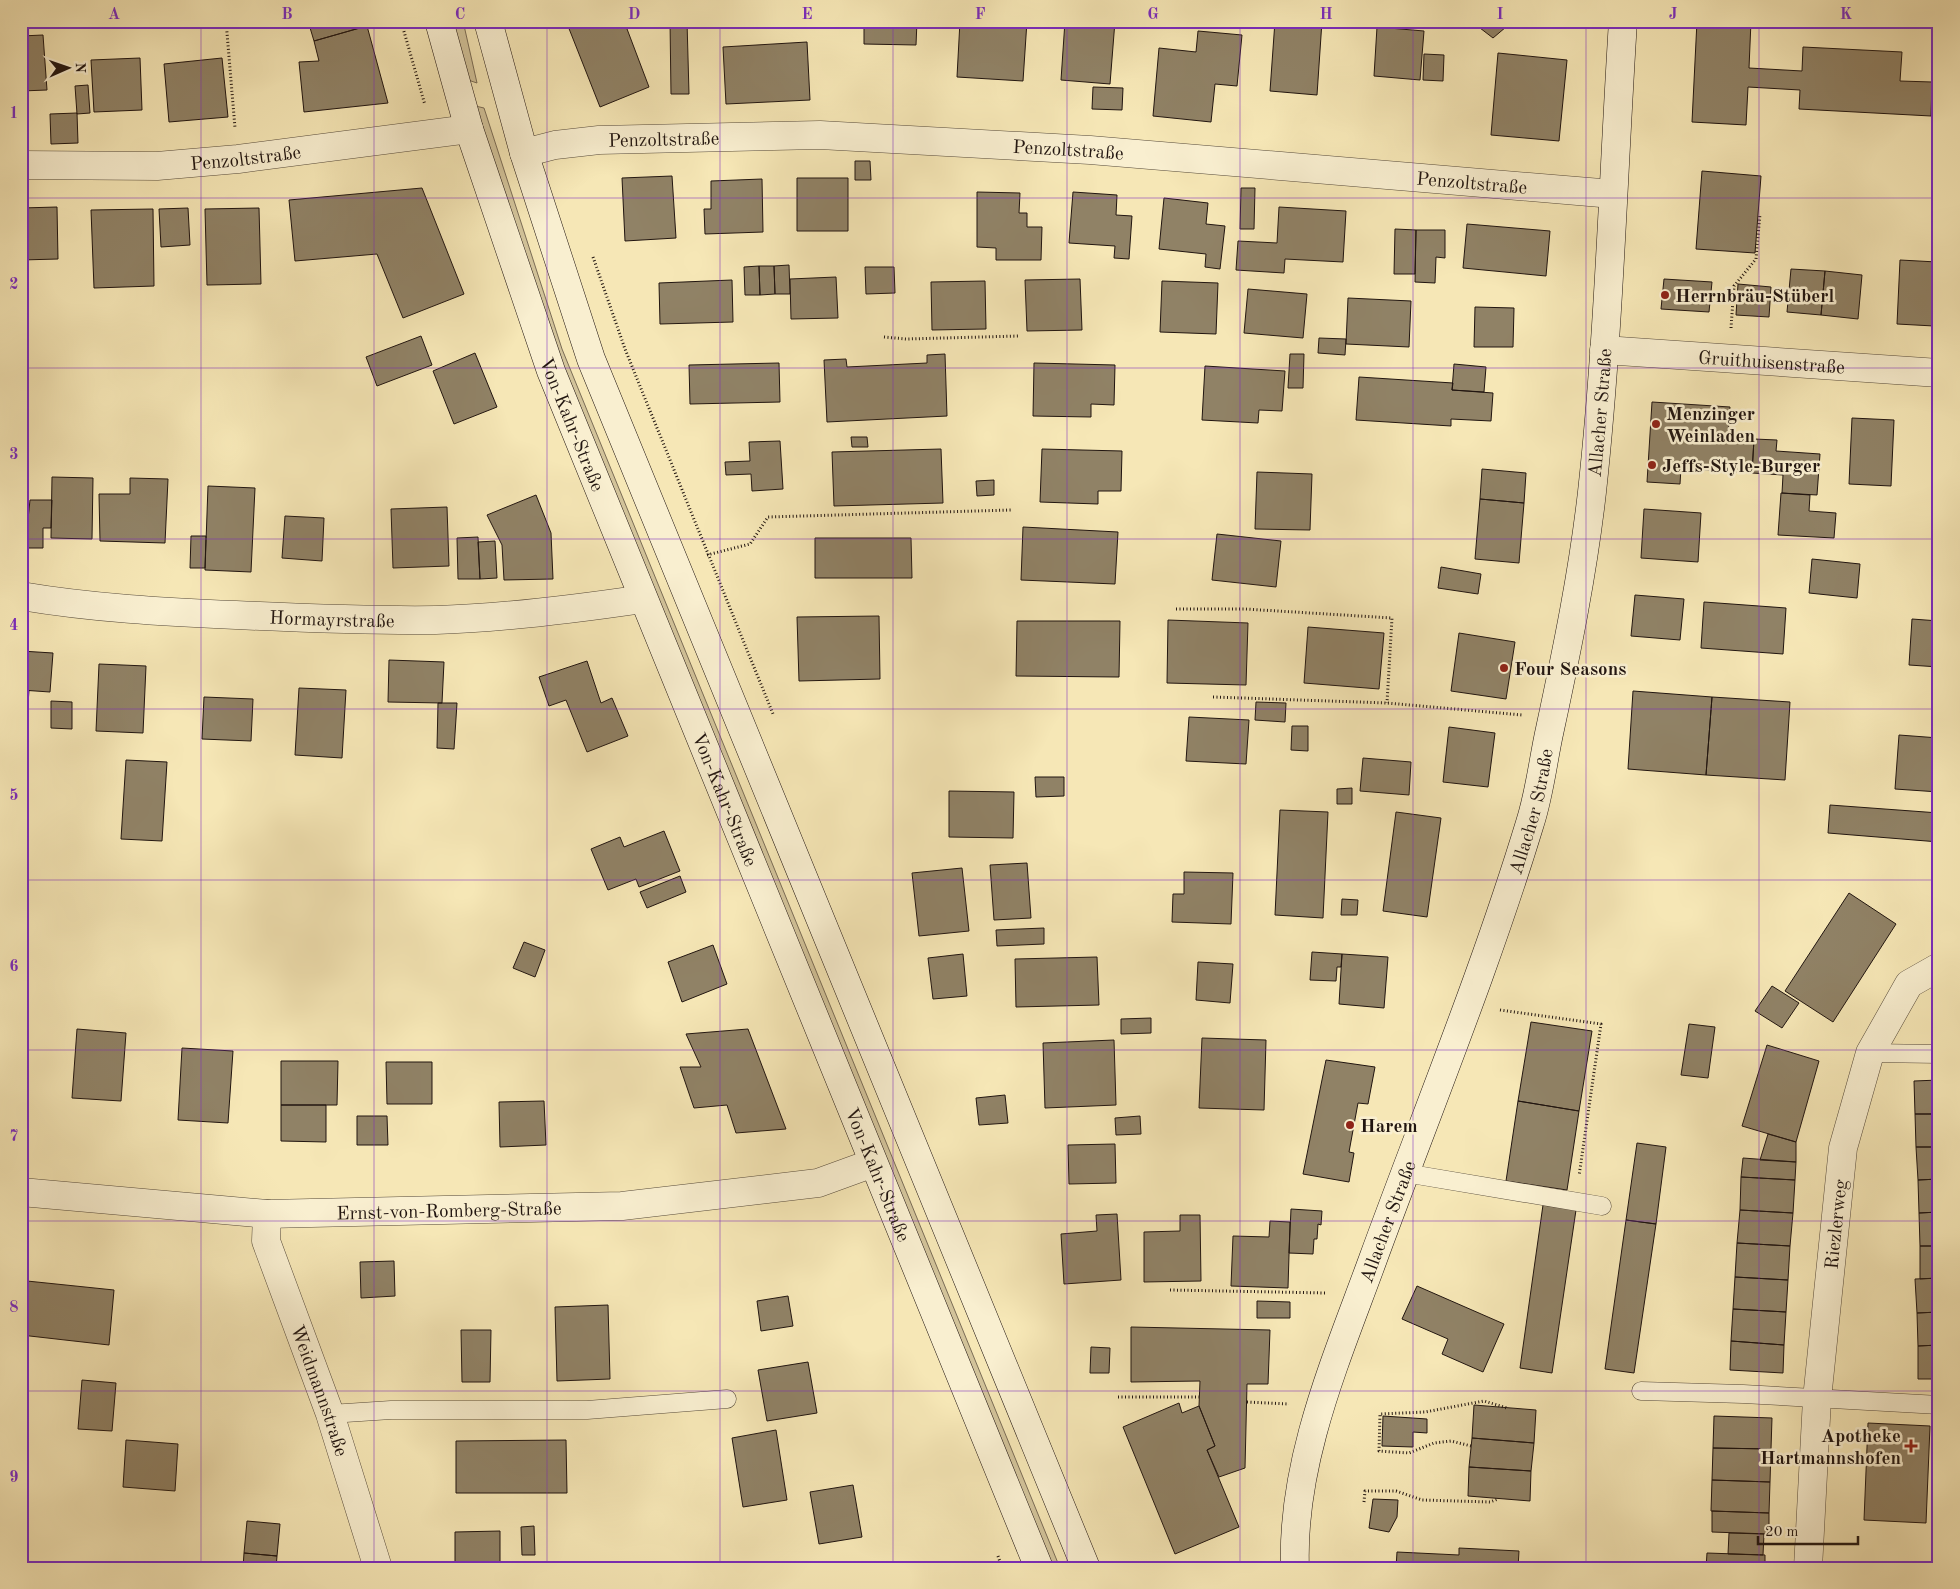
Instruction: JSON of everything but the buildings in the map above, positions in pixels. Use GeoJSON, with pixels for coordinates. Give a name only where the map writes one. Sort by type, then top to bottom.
{"type":"FeatureCollection","features":[{"type":"Feature","properties":{"kind":"street","name":"Von-Kahr-Straße"},"geometry":{"type":"LineString","coordinates":[[439,21],[469,130],[551,371],[1039,1568]]}},
{"type":"Feature","properties":{"kind":"street"},"geometry":{"type":"LineString","coordinates":[[488,21],[524,153],[591,359],[1086,1568]]}},
{"type":"Feature","properties":{"kind":"street","name":"Allacher Straße"},"geometry":{"type":"LineString","coordinates":[[1295,1568],[1299,1502],[1307,1452],[1321,1405],[1360,1294],[1474,991],[1532,818],[1574,615],[1589,511],[1604,350],[1623,21]]}},
{"type":"Feature","properties":{"kind":"street","name":"Penzoltstraße"},"geometry":{"type":"LineString","coordinates":[[21,165],[157,166],[238,159],[469,130]]}},
{"type":"Feature","properties":{"kind":"street","name":"Penzoltstraße"},"geometry":{"type":"LineString","coordinates":[[524,153],[555,145],[599,140],[820,135],[1090,150],[1614,194]]}},
{"type":"Feature","properties":{"kind":"street","name":"Gruithuisenstraße"},"geometry":{"type":"LineString","coordinates":[[1604,350],[1939,373]]}},
{"type":"Feature","properties":{"kind":"street","name":"Hormayrstraße"},"geometry":{"type":"LineString","coordinates":[[21,596],[63,603],[160,612],[272,617],[437,620],[552,612],[643,599]]}},
{"type":"Feature","properties":{"kind":"street","name":"Riezlerweg"},"geometry":{"type":"LineString","coordinates":[[1808,1568],[1817,1399],[1843,1148],[1870,1053],[1909,984],[1939,967]]}},
{"type":"Feature","properties":{"kind":"street","name":"Ernst-von-Romberg-Straße"},"geometry":{"type":"LineString","coordinates":[[21,1192],[267,1214],[622,1206],[818,1183],[873,1163]]}},
{"type":"Feature","properties":{"kind":"street","name":"Weidmannstraße"},"geometry":{"type":"LineString","coordinates":[[267,1214],[266,1242],[330,1414],[378,1568]]}},
{"type":"Feature","properties":{"kind":"lane"},"geometry":{"type":"LineString","coordinates":[[1870,1053],[1939,1054]]}},
{"type":"Feature","properties":{"kind":"lane"},"geometry":{"type":"LineString","coordinates":[[1405,1173],[1602,1206]]}},
{"type":"Feature","properties":{"kind":"lane"},"geometry":{"type":"LineString","coordinates":[[1641,1391],[1743,1394],[1939,1405]]}},
{"type":"Feature","properties":{"kind":"lane"},"geometry":{"type":"LineString","coordinates":[[330,1414],[391,1410],[586,1410],[727,1399]]}},
{"type":"Feature","properties":{"kind":"path"},"geometry":{"type":"LineString","coordinates":[[226,21],[238,159]]}},
{"type":"Feature","properties":{"kind":"path"},"geometry":{"type":"LineString","coordinates":[[1730,359],[1734,286],[1756,259],[1760,214]]}},
{"type":"Feature","properties":{"kind":"path"},"geometry":{"type":"LineString","coordinates":[[884,337],[906,339],[1019,336]]}},
{"type":"Feature","properties":{"kind":"path"},"geometry":{"type":"LineString","coordinates":[[676,566],[707,554],[750,544],[768,517],[1011,510]]}},
{"type":"Feature","properties":{"kind":"path"},"geometry":{"type":"LineString","coordinates":[[1176,609],[1245,609],[1392,618],[1386,703]]}},
{"type":"Feature","properties":{"kind":"path"},"geometry":{"type":"LineString","coordinates":[[1213,697],[1386,703],[1553,717]]}},
{"type":"Feature","properties":{"kind":"path"},"geometry":{"type":"LineString","coordinates":[[1498,1009],[1601,1024],[1575,1202]]}},
{"type":"Feature","properties":{"kind":"path"},"geometry":{"type":"LineString","coordinates":[[1170,1290],[1360,1294]]}},
{"type":"Feature","properties":{"kind":"path"},"geometry":{"type":"LineString","coordinates":[[1118,1397],[1199,1398]]}},
{"type":"Feature","properties":{"kind":"path"},"geometry":{"type":"LineString","coordinates":[[1471,1446],[1451,1442],[1434,1443],[1409,1453],[1379,1451],[1380,1414],[1425,1412],[1484,1401],[1507,1408]]}},
{"type":"Feature","properties":{"kind":"path"},"geometry":{"type":"LineString","coordinates":[[1247,1402],[1321,1405]]}},
{"type":"Feature","properties":{"kind":"path"},"geometry":{"type":"LineString","coordinates":[[1364,1502],[1365,1491],[1396,1491],[1422,1500],[1490,1502],[1498,1499]]}},
{"type":"Feature","properties":{"kind":"shaded area"},"geometry":{"type":"Polygon","coordinates":[[[448,21],[463,21],[477,83],[462,78],[448,21]]]}},
{"type":"Feature","properties":{"kind":"shaded area"},"geometry":{"type":"Polygon","coordinates":[[[471,105],[484,108],[562,349],[1060,1568],[1049,1568],[553,350],[471,105]]]}},
{"type":"Feature","properties":{"kind":"place","name":"Herrnbräu-Stüberl"},"geometry":{"type":"Point","coordinates":[1665,295]}},
{"type":"Feature","properties":{"kind":"place","name":"Menzinger Weinladen"},"geometry":{"type":"Point","coordinates":[1656,424]}},
{"type":"Feature","properties":{"kind":"place","name":"Jeffs-Style-Burger"},"geometry":{"type":"Point","coordinates":[1652,465]}},
{"type":"Feature","properties":{"kind":"place","name":"Four Seasons"},"geometry":{"type":"Point","coordinates":[1504,668]}},
{"type":"Feature","properties":{"kind":"place","name":"Harem"},"geometry":{"type":"Point","coordinates":[1350,1125]}},
{"type":"Feature","properties":{"kind":"place","name":"Apotheke Hartmannshofen"},"geometry":{"type":"Point","coordinates":[1911,1446]}}]}
